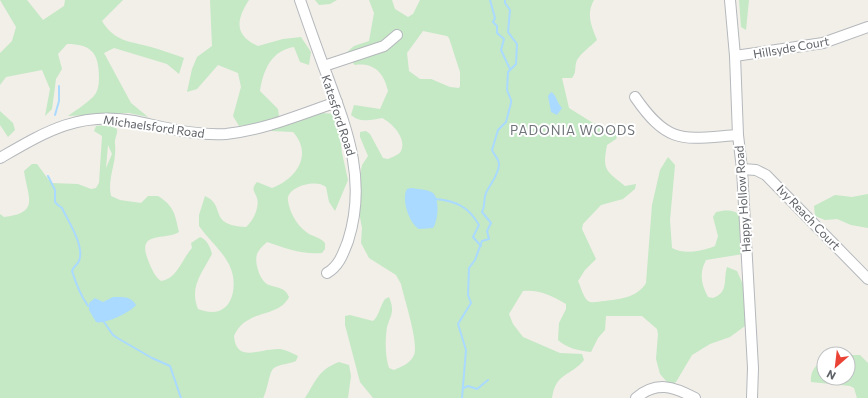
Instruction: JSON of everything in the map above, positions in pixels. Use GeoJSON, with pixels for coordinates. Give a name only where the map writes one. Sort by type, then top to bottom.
{"type":"FeatureCollection","features":[{"type":"Feature","properties":{"kind":"street","name":"Katesford Road"},"geometry":{"type":"LineString","coordinates":[[300,0],[337,102],[352,150],[356,173],[356,191],[351,230],[338,263],[327,273]]}},
{"type":"Feature","properties":{"kind":"street","name":"Happy Hollow Road"},"geometry":{"type":"LineString","coordinates":[[730,0],[735,56],[738,135],[742,169],[753,368],[752,398]]}},
{"type":"Feature","properties":{"kind":"street","name":"Hillsyde Court"},"geometry":{"type":"LineString","coordinates":[[735,56],[823,43],[868,27]]}},
{"type":"Feature","properties":{"kind":"street"},"geometry":{"type":"LineString","coordinates":[[324,66],[384,46],[397,35]]}},
{"type":"Feature","properties":{"kind":"street"},"geometry":{"type":"LineString","coordinates":[[635,98],[653,122],[674,135],[693,138],[738,135]]}},
{"type":"Feature","properties":{"kind":"street","name":"Michaelsford Road"},"geometry":{"type":"LineString","coordinates":[[0,158],[52,129],[69,123],[88,119],[111,118],[193,133],[226,134],[261,128],[337,102]]}},
{"type":"Feature","properties":{"kind":"street","name":"Ivy Reach Court"},"geometry":{"type":"LineString","coordinates":[[742,169],[756,170],[766,175],[868,279]]}},
{"type":"Feature","properties":{"kind":"street"},"geometry":{"type":"LineString","coordinates":[[636,398],[642,393],[658,386],[683,391],[695,398]]}},
{"type":"Feature","properties":{"kind":"green space"},"geometry":{"type":"Polygon","coordinates":[[[0,0],[27,0],[43,20],[64,6],[65,0],[123,0],[102,21],[107,28],[123,40],[155,48],[184,58],[179,74],[167,64],[114,48],[104,53],[131,103],[148,117],[129,113],[68,116],[95,95],[99,83],[99,69],[95,56],[88,48],[75,44],[67,44],[58,54],[62,69],[56,79],[52,109],[45,116],[50,89],[42,70],[6,77],[0,85],[0,53],[12,41],[16,27],[0,0]]]}},
{"type":"Feature","properties":{"kind":"green space"},"geometry":{"type":"Polygon","coordinates":[[[210,0],[249,0],[242,14],[240,26],[241,32],[250,42],[258,46],[283,39],[301,37],[311,52],[309,65],[300,62],[294,47],[286,49],[274,57],[266,69],[260,91],[278,109],[279,116],[260,123],[239,126],[233,116],[241,87],[238,73],[218,65],[197,89],[187,92],[192,69],[197,57],[212,46],[210,0]]]}},
{"type":"Feature","properties":{"kind":"green space"},"geometry":{"type":"Polygon","coordinates":[[[315,0],[337,0],[330,4],[319,5],[315,0]]]}},
{"type":"Feature","properties":{"kind":"green space"},"geometry":{"type":"Polygon","coordinates":[[[369,0],[392,0],[395,9],[408,17],[413,14],[420,0],[594,0],[590,10],[590,20],[597,40],[577,60],[572,78],[562,78],[569,108],[593,123],[618,134],[616,139],[607,145],[605,165],[607,169],[625,186],[636,184],[635,189],[623,199],[601,205],[583,224],[582,229],[596,259],[585,270],[578,281],[583,294],[588,301],[592,302],[622,298],[638,292],[646,283],[652,205],[660,170],[668,157],[675,165],[670,220],[672,248],[688,252],[699,251],[715,246],[718,236],[713,217],[716,212],[729,211],[735,212],[741,216],[743,254],[706,260],[702,269],[702,278],[708,297],[713,298],[723,289],[727,267],[737,271],[745,289],[745,326],[730,337],[710,344],[692,355],[676,382],[671,385],[660,374],[656,359],[657,329],[642,316],[606,316],[605,330],[598,338],[591,352],[582,351],[573,349],[558,340],[559,323],[566,309],[566,304],[545,294],[534,291],[523,291],[509,314],[513,324],[523,337],[560,353],[582,354],[584,360],[560,379],[554,390],[552,398],[373,398],[360,382],[345,325],[345,316],[350,315],[373,321],[385,299],[389,297],[392,310],[387,327],[386,353],[389,368],[394,370],[403,366],[413,358],[415,349],[413,331],[401,284],[396,275],[369,258],[361,243],[362,228],[359,212],[361,170],[362,165],[368,156],[360,137],[360,132],[366,131],[370,134],[383,158],[388,159],[397,155],[401,151],[402,146],[402,141],[398,132],[386,120],[382,118],[362,120],[351,115],[354,105],[380,109],[388,91],[384,79],[377,70],[368,65],[355,65],[348,58],[346,53],[354,46],[369,41],[374,13],[369,0]],[[423,31],[407,53],[409,71],[420,79],[431,79],[450,87],[459,88],[460,72],[449,38],[447,36],[423,31]]]}},
{"type":"Feature","properties":{"kind":"green space"},"geometry":{"type":"Polygon","coordinates":[[[739,0],[749,0],[746,30],[741,27],[739,0]]]}},
{"type":"Feature","properties":{"kind":"green space"},"geometry":{"type":"Polygon","coordinates":[[[0,111],[13,123],[15,130],[8,137],[0,125],[0,111]]]}},
{"type":"Feature","properties":{"kind":"green space"},"geometry":{"type":"Polygon","coordinates":[[[321,113],[337,114],[342,153],[348,180],[335,211],[329,202],[326,187],[321,184],[315,183],[302,185],[296,188],[288,196],[291,211],[298,224],[309,234],[325,243],[325,249],[322,253],[301,252],[267,242],[257,254],[256,262],[260,276],[269,285],[278,287],[285,291],[289,297],[284,304],[270,312],[246,321],[239,327],[234,336],[236,345],[239,350],[244,352],[251,353],[280,349],[298,356],[296,361],[279,366],[272,370],[263,398],[0,398],[0,214],[4,217],[15,215],[23,212],[27,208],[29,196],[24,171],[32,164],[37,164],[51,183],[78,184],[91,189],[96,188],[99,183],[102,136],[94,131],[96,126],[101,125],[114,127],[117,129],[115,158],[110,183],[111,196],[120,200],[141,203],[148,196],[158,196],[171,207],[179,232],[173,235],[149,240],[146,244],[145,251],[155,275],[161,281],[171,277],[179,268],[192,248],[191,243],[200,237],[206,242],[212,254],[198,280],[195,294],[198,309],[208,312],[215,312],[226,307],[229,303],[233,292],[234,281],[229,264],[224,256],[199,226],[199,215],[205,196],[215,205],[222,219],[226,223],[234,226],[246,227],[257,210],[258,202],[254,191],[255,184],[257,182],[272,188],[281,184],[289,179],[295,172],[302,157],[302,149],[299,140],[293,132],[271,131],[275,127],[321,113]],[[108,145],[106,168],[112,154],[108,145]]]}},
{"type":"Feature","properties":{"kind":"green space"},"geometry":{"type":"Polygon","coordinates":[[[868,194],[868,228],[851,225],[837,219],[825,220],[815,216],[814,206],[835,195],[852,197],[868,194]]]}},
{"type":"Feature","properties":{"kind":"green space"},"geometry":{"type":"Polygon","coordinates":[[[856,355],[860,355],[868,363],[868,398],[857,398],[854,388],[850,386],[856,386],[856,355]]]}},
{"type":"Feature","properties":{"kind":"green space"},"geometry":{"type":"Polygon","coordinates":[[[339,362],[349,365],[351,376],[348,398],[305,398],[322,372],[339,362]]]}},
{"type":"Feature","properties":{"kind":"green space"},"geometry":{"type":"Polygon","coordinates":[[[816,366],[816,383],[811,382],[811,375],[816,366]]]}},
{"type":"Feature","properties":{"kind":"water"},"geometry":{"type":"Polygon","coordinates":[[[551,92],[562,108],[557,115],[551,112],[548,96],[551,92]]]}},
{"type":"Feature","properties":{"kind":"water"},"geometry":{"type":"Polygon","coordinates":[[[411,188],[428,191],[433,193],[435,196],[438,210],[433,228],[419,229],[412,222],[407,210],[405,199],[407,189],[411,188]]]}},
{"type":"Feature","properties":{"kind":"water"},"geometry":{"type":"Polygon","coordinates":[[[113,297],[123,297],[132,300],[136,305],[129,311],[117,317],[105,322],[96,322],[89,310],[89,303],[95,298],[103,302],[113,297]]]}},
{"type":"Feature","properties":{"kind":"waterway"},"geometry":{"type":"LineString","coordinates":[[490,0],[495,18],[493,22],[497,26],[497,33],[504,39],[501,50],[510,69]]}},
{"type":"Feature","properties":{"kind":"waterway"},"geometry":{"type":"LineString","coordinates":[[462,398],[466,350],[458,324],[471,303],[468,295],[469,268],[475,260],[482,241],[489,239],[487,231],[491,223],[482,212],[486,193],[499,168],[498,160],[492,150],[498,130],[506,122],[511,103],[507,90],[508,72],[516,64],[517,44],[508,32],[510,10],[505,3],[505,0]]}},
{"type":"Feature","properties":{"kind":"waterway"},"geometry":{"type":"LineString","coordinates":[[55,115],[59,101],[59,86]]}},
{"type":"Feature","properties":{"kind":"waterway"},"geometry":{"type":"LineString","coordinates":[[48,176],[55,190],[55,202],[62,208],[78,241],[80,248],[79,261],[72,271],[79,290],[88,306]]}},
{"type":"Feature","properties":{"kind":"waterway"},"geometry":{"type":"LineString","coordinates":[[436,199],[456,203],[471,214],[479,225],[473,237],[481,246]]}},
{"type":"Feature","properties":{"kind":"waterway"},"geometry":{"type":"LineString","coordinates":[[104,322],[113,335],[152,358],[170,366],[181,398]]}},
{"type":"Feature","properties":{"kind":"waterway"},"geometry":{"type":"LineString","coordinates":[[464,388],[468,386],[477,389],[488,380]]}},
{"type":"Feature","properties":{"kind":"district","name":"PADONIA WOODS"},"geometry":{"type":"Point","coordinates":[573,130]}}]}
